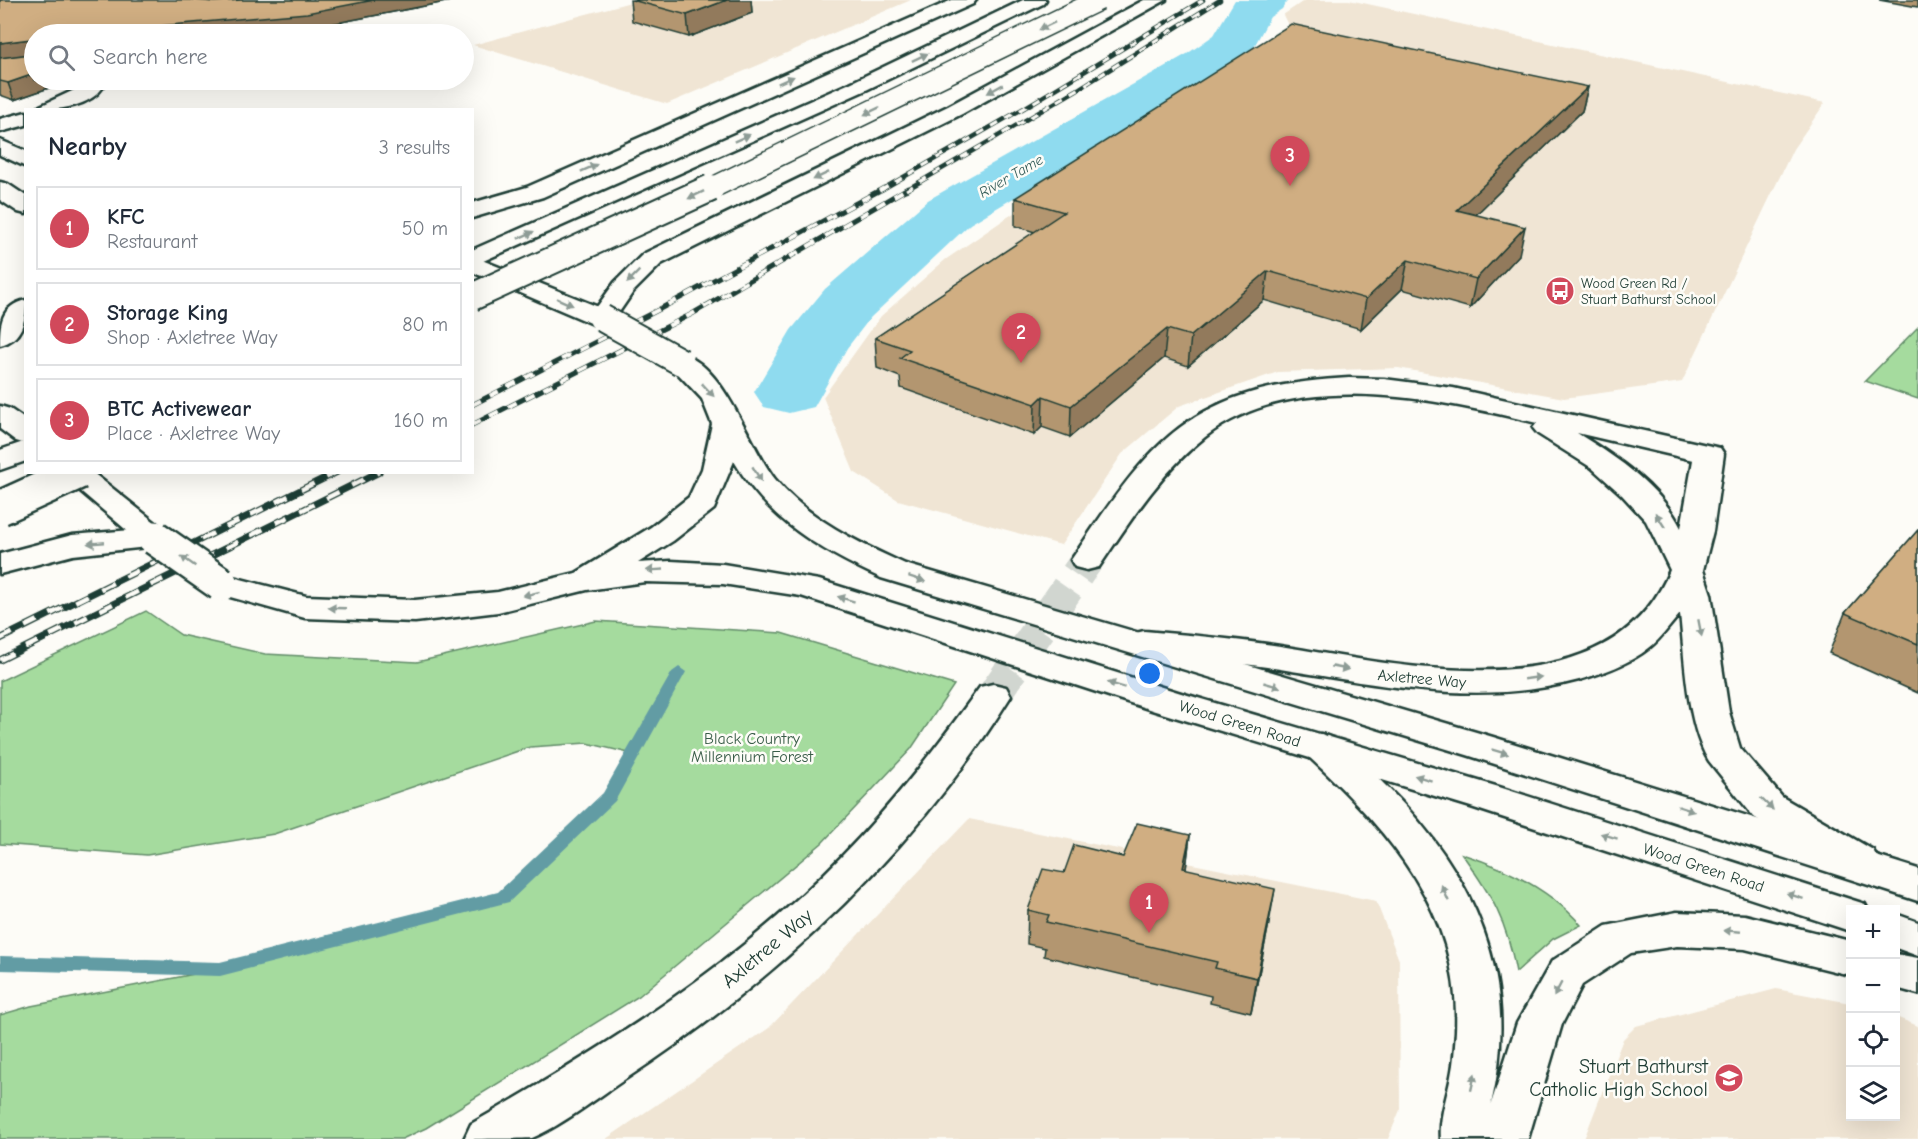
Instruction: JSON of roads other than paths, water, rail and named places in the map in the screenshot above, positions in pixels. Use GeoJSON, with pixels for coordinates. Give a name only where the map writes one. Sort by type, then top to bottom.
{"type":"FeatureCollection","features":[{"type":"Feature","properties":{"kind":"main road"},"geometry":{"type":"LineString","coordinates":[[474,210],[535,192],[968,0]]}},
{"type":"Feature","properties":{"kind":"main road"},"geometry":{"type":"LineString","coordinates":[[474,260],[857,87],[1037,0]]}},
{"type":"Feature","properties":{"kind":"main road"},"geometry":{"type":"LineString","coordinates":[[474,296],[686,200],[1099,0]]}},
{"type":"Feature","properties":{"kind":"main road"},"geometry":{"type":"LineString","coordinates":[[602,318],[624,287],[652,259],[674,246],[955,110],[1157,0]]}},
{"type":"Feature","properties":{"kind":"main road"},"geometry":{"type":"LineString","coordinates":[[51,108],[89,90]]}},
{"type":"Feature","properties":{"kind":"main road"},"geometry":{"type":"LineString","coordinates":[[0,126],[24,119]]}},
{"type":"Feature","properties":{"kind":"main road"},"geometry":{"type":"LineString","coordinates":[[0,147],[24,159]]}},
{"type":"Feature","properties":{"kind":"main road"},"geometry":{"type":"LineString","coordinates":[[474,262],[602,318],[681,362],[715,396],[727,424],[763,484],[793,514],[847,550],[893,571],[1480,746],[1918,885]]}},
{"type":"Feature","properties":{"kind":"main road"},"geometry":{"type":"LineString","coordinates":[[0,337],[23,306]]}},
{"type":"Feature","properties":{"kind":"main road","name":"Axletree Way"},"geometry":{"type":"LineString","coordinates":[[1087,560],[1135,492],[1165,458],[1195,430],[1228,410],[1260,399],[1323,387],[1369,385],[1424,389],[1709,454],[1687,571],[1671,603],[1652,628],[1636,642],[1609,657],[1564,674],[1500,683],[1428,681],[1281,657],[1115,639]]}},
{"type":"Feature","properties":{"kind":"main road","name":"Axletree Way"},"geometry":{"type":"LineString","coordinates":[[1515,410],[1603,462],[1633,488],[1660,517],[1687,571],[1703,640],[1711,712],[1722,752],[1768,807],[1875,870]]}},
{"type":"Feature","properties":{"kind":"main road"},"geometry":{"type":"LineString","coordinates":[[0,415],[24,433]]}},
{"type":"Feature","properties":{"kind":"main road"},"geometry":{"type":"LineString","coordinates":[[587,580],[662,534],[703,502],[717,469],[727,424]]}},
{"type":"Feature","properties":{"kind":"main road"},"geometry":{"type":"LineString","coordinates":[[0,461],[24,451]]}},
{"type":"Feature","properties":{"kind":"main road"},"geometry":{"type":"LineString","coordinates":[[75,474],[155,538]]}},
{"type":"Feature","properties":{"kind":"main road"},"geometry":{"type":"LineString","coordinates":[[0,508],[75,474]]}},
{"type":"Feature","properties":{"kind":"main road"},"geometry":{"type":"LineString","coordinates":[[0,564],[72,545],[155,538]]}},
{"type":"Feature","properties":{"kind":"main road","name":"Wood Green Road"},"geometry":{"type":"LineString","coordinates":[[155,538],[220,585],[305,607],[415,611],[498,602],[632,571],[685,568],[753,576],[807,587],[1846,913]]}},
{"type":"Feature","properties":{"kind":"main road","name":"Axletree Way"},"geometry":{"type":"LineString","coordinates":[[488,1139],[571,1091],[689,1013],[784,935],[836,889],[908,809],[993,696]]}},
{"type":"Feature","properties":{"kind":"main road"},"geometry":{"type":"LineString","coordinates":[[1321,747],[1394,816],[1437,875],[1463,931],[1474,971],[1479,1015],[1476,1069],[1463,1128],[1464,1139]]}},
{"type":"Feature","properties":{"kind":"main road"},"geometry":{"type":"LineString","coordinates":[[1504,1139],[1540,1023],[1567,973],[1621,938],[1677,929],[1745,932],[1846,957]]}},
{"type":"Feature","properties":{"kind":"main road"},"geometry":{"type":"LineString","coordinates":[[1900,932],[1918,939]]}},
{"type":"Feature","properties":{"kind":"main road"},"geometry":{"type":"LineString","coordinates":[[1900,972],[1918,976]]}},
{"type":"Feature","properties":{"kind":"waterway","name":"River Tame"},"geometry":{"type":"LineString","coordinates":[[789,392],[815,344],[848,303],[949,212],[1204,64],[1233,44],[1251,9],[1266,0]]}},
{"type":"Feature","properties":{"kind":"waterway"},"geometry":{"type":"LineString","coordinates":[[0,963],[220,969],[503,897],[609,797],[679,672]]}},
{"type":"Feature","properties":{"kind":"tunnel"},"geometry":{"type":"LineString","coordinates":[[993,696],[1087,560]]}},
{"type":"Feature","properties":{"kind":"railway"},"geometry":{"type":"LineString","coordinates":[[881,190],[1024,108],[1203,0]]}},
{"type":"Feature","properties":{"kind":"railway"},"geometry":{"type":"LineString","coordinates":[[906,190],[1080,88],[1220,0]]}},
{"type":"Feature","properties":{"kind":"railway"},"geometry":{"type":"LineString","coordinates":[[474,404],[658,310],[884,188]]}},
{"type":"Feature","properties":{"kind":"railway"},"geometry":{"type":"LineString","coordinates":[[474,424],[692,314],[908,188]]}},
{"type":"Feature","properties":{"kind":"railway"},"geometry":{"type":"LineString","coordinates":[[0,639],[333,474]]}},
{"type":"Feature","properties":{"kind":"railway"},"geometry":{"type":"LineString","coordinates":[[0,660],[375,474]]}},
{"type":"Feature","properties":{"kind":"place","name":"BTC Activewear"},"geometry":{"type":"Point","coordinates":[1290,186]}},
{"type":"Feature","properties":{"kind":"place","name":"Wood Green Rd / Stuart Bathurst School"},"geometry":{"type":"Point","coordinates":[1560,291]}},
{"type":"Feature","properties":{"kind":"place","name":"Storage King"},"geometry":{"type":"Point","coordinates":[1021,363]}},
{"type":"Feature","properties":{"kind":"place","name":"KFC"},"geometry":{"type":"Point","coordinates":[1149,933]}},
{"type":"Feature","properties":{"kind":"place","name":"Stuart Bathurst Catholic High School"},"geometry":{"type":"Point","coordinates":[1729,1078]}},
{"type":"Feature","properties":{"kind":"park label","name":"Black Country Millennium Forest"},"geometry":{"type":"Point","coordinates":[752,747]}}]}
